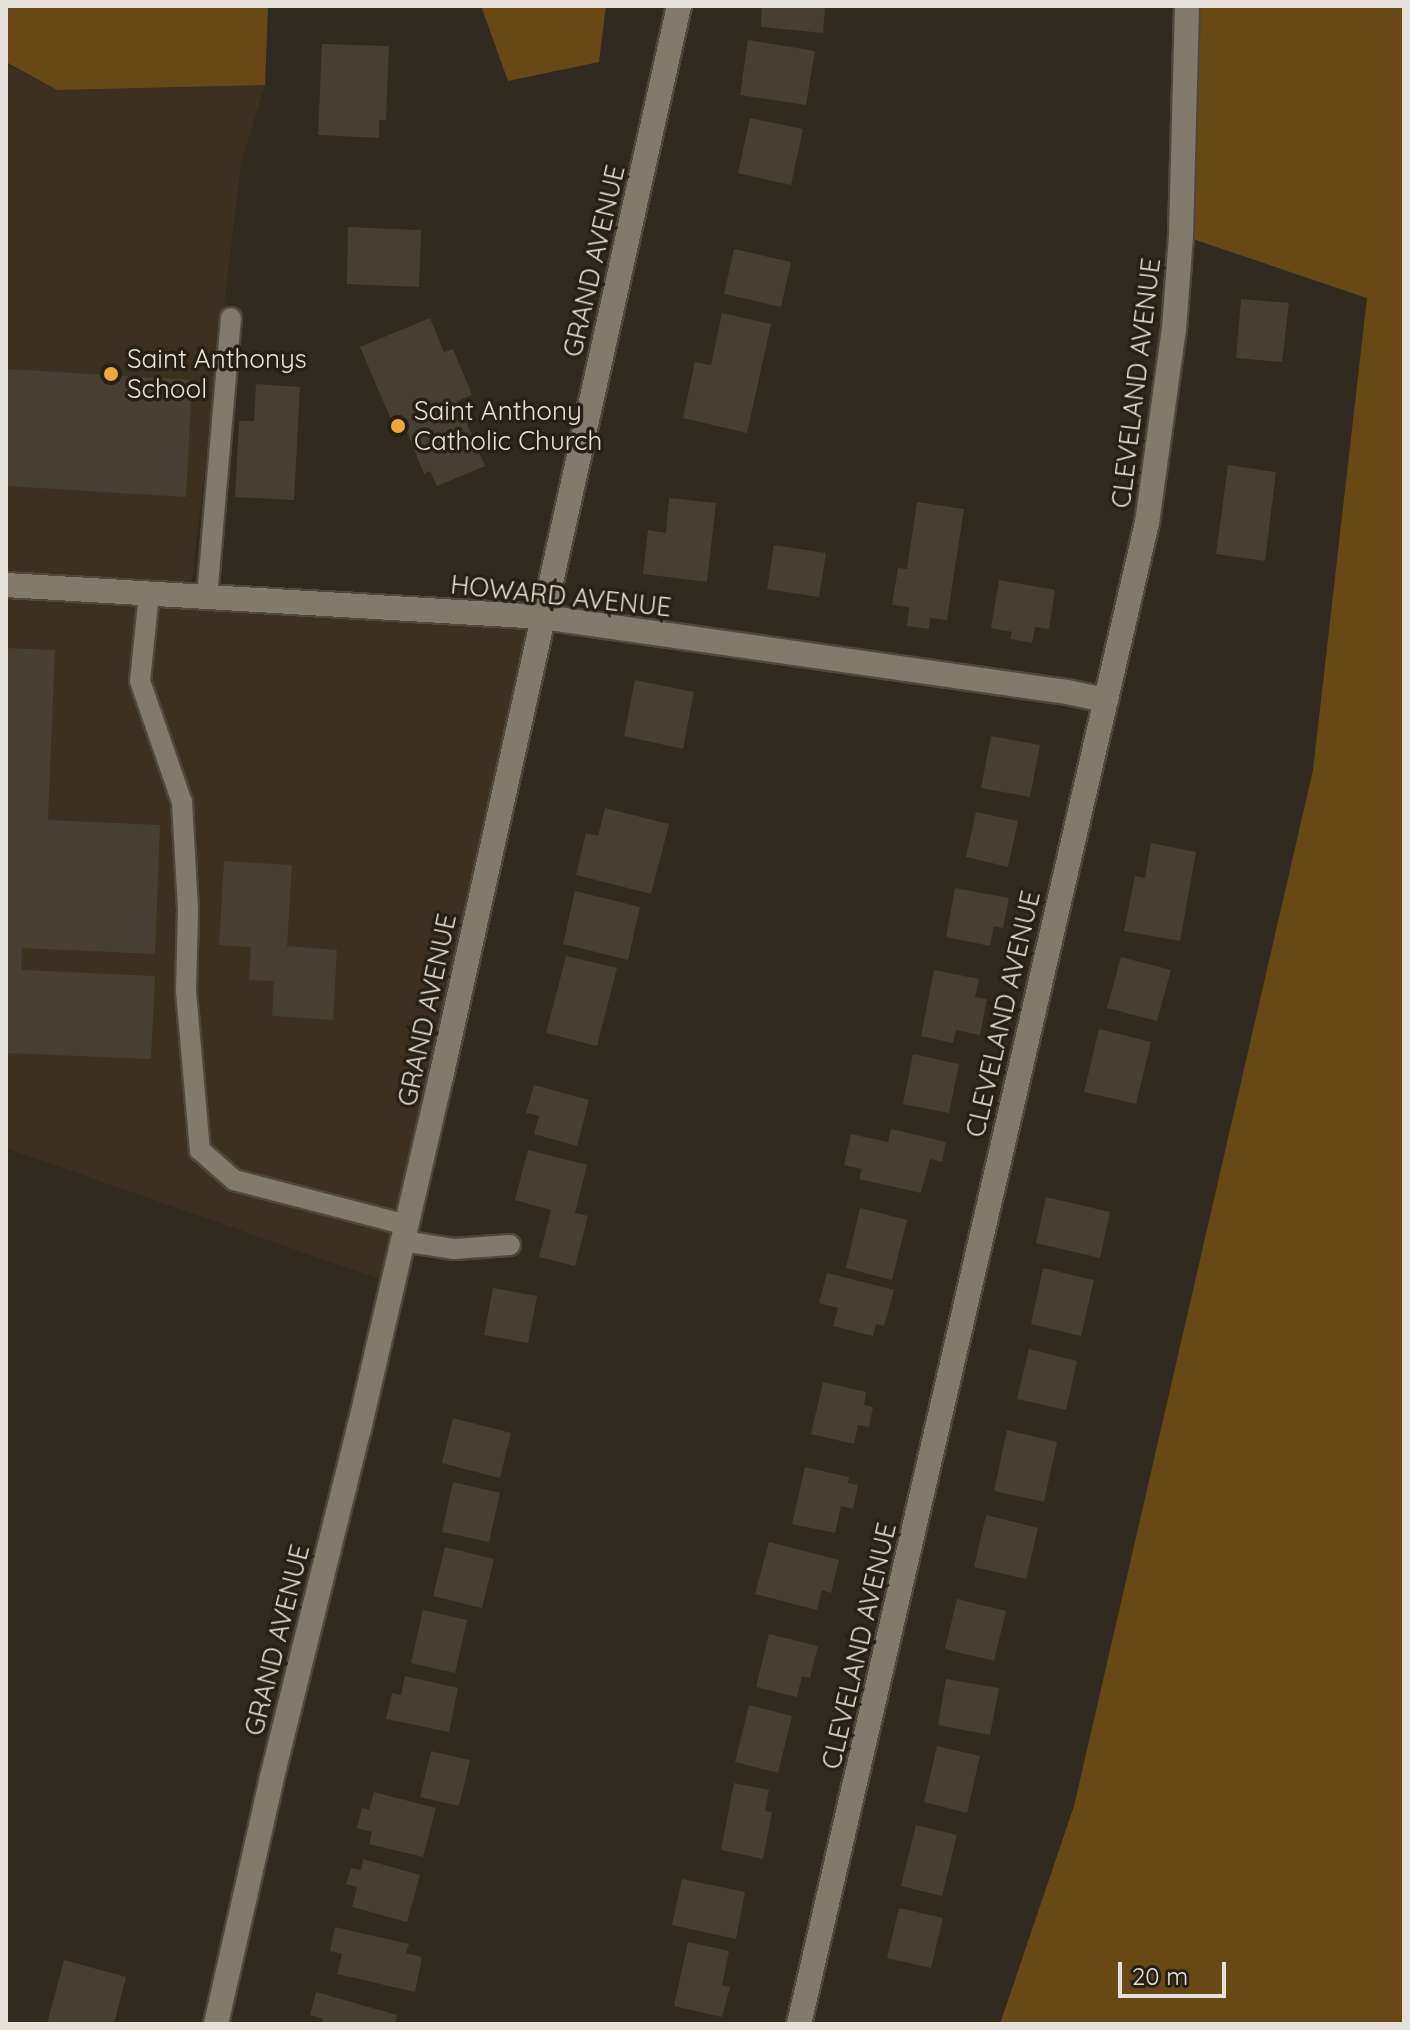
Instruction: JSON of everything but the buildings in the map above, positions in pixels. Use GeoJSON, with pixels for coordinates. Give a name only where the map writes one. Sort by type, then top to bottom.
{"type":"FeatureCollection","features":[{"type":"Feature","properties":{"kind":"street","name":"GRAND AVENUE"},"geometry":{"type":"LineString","coordinates":[[216,2024],[271,1781],[405,1233],[679,6]]}},
{"type":"Feature","properties":{"kind":"street","name":"CLEVELAND AVENUE"},"geometry":{"type":"LineString","coordinates":[[799,2024],[1147,523],[1174,329],[1181,235],[1187,6]]}},
{"type":"Feature","properties":{"kind":"street","name":"HOWARD AVENUE"},"geometry":{"type":"LineString","coordinates":[[6,585],[543,617],[1106,700]]}},
{"type":"Feature","properties":{"kind":"lane"},"geometry":{"type":"LineString","coordinates":[[207,597],[231,318]]}},
{"type":"Feature","properties":{"kind":"lane"},"geometry":{"type":"LineString","coordinates":[[149,594],[140,681],[182,802],[188,909],[186,991],[200,1150],[234,1180],[454,1249],[510,1245]]}},
{"type":"Feature","properties":{"kind":"shaded area"},"geometry":{"type":"Polygon","coordinates":[[[6,6],[268,6],[265,85],[57,90],[6,62],[6,6]]]}},
{"type":"Feature","properties":{"kind":"shaded area"},"geometry":{"type":"Polygon","coordinates":[[[481,6],[606,6],[599,62],[508,81],[481,6]]]}},
{"type":"Feature","properties":{"kind":"shaded area"},"geometry":{"type":"Polygon","coordinates":[[[1187,6],[1404,6],[1404,2024],[1000,2024],[1074,1806],[1313,770],[1367,298],[1181,235],[1187,6]]]}},
{"type":"Feature","properties":{"kind":"shaded area"},"geometry":{"type":"Polygon","coordinates":[[[6,64],[57,90],[265,85],[241,162],[190,596],[543,617],[393,1284],[6,1148],[6,64]]]}},
{"type":"Feature","properties":{"kind":"place","name":"Saint Anthonys School"},"geometry":{"type":"Point","coordinates":[111,374]}},
{"type":"Feature","properties":{"kind":"place","name":"Saint Anthony Catholic Church"},"geometry":{"type":"Point","coordinates":[398,426]}}]}
